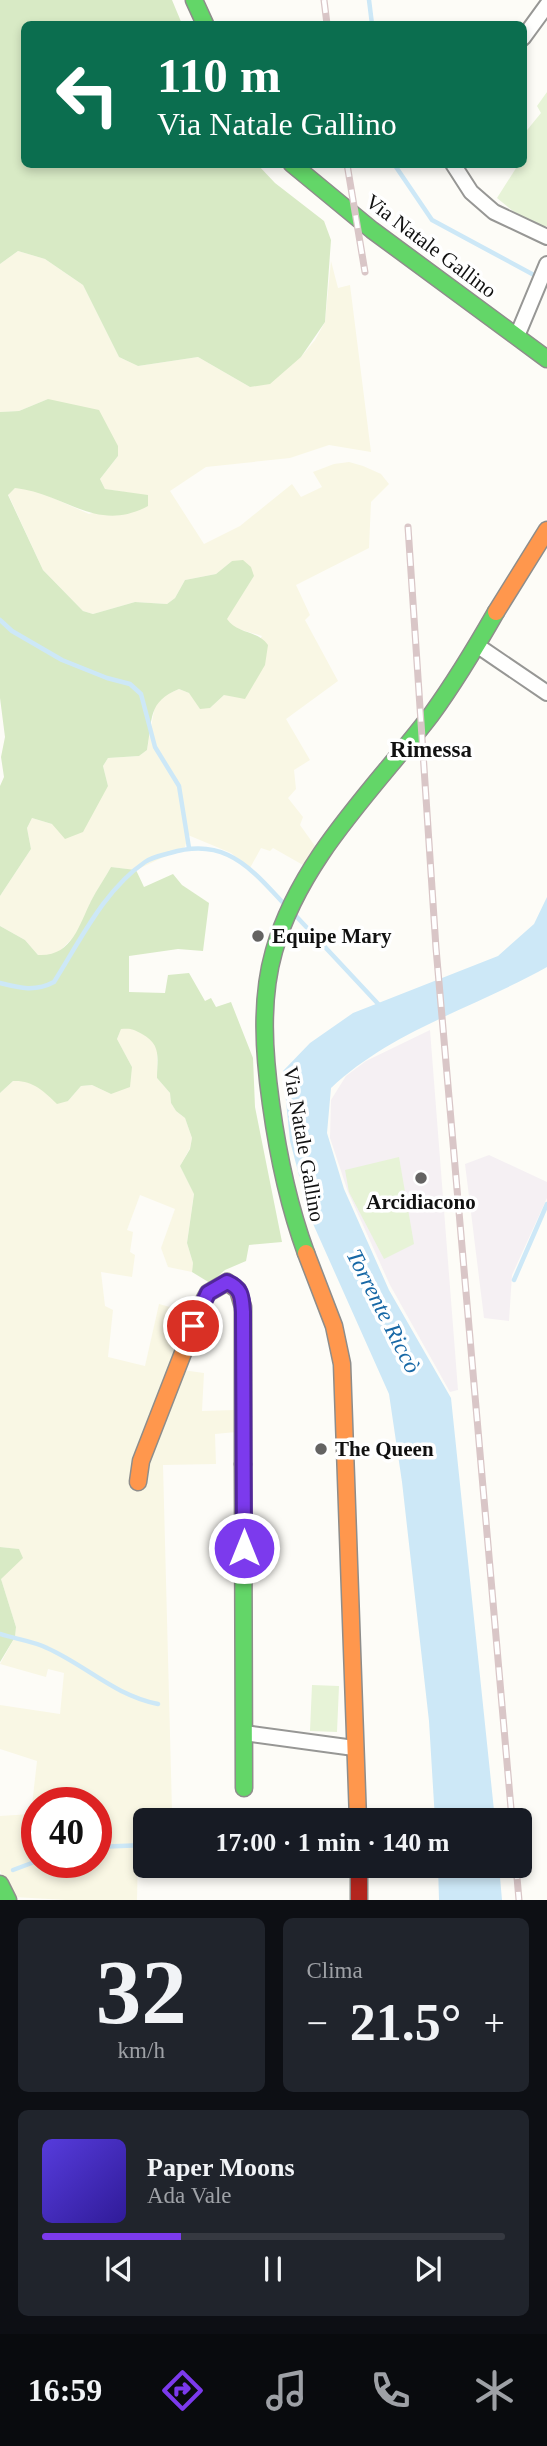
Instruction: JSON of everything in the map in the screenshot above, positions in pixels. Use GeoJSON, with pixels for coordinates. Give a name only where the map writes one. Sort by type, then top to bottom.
{"type":"FeatureCollection","features":[{"type":"Feature","properties":{"kind":"main road"},"geometry":{"type":"LineString","coordinates":[[194,0],[204,21]]}},
{"type":"Feature","properties":{"kind":"main road","name":"Via Natale Gallino"},"geometry":{"type":"LineString","coordinates":[[297,168],[372,230],[547,359]]}},
{"type":"Feature","properties":{"kind":"main road","name":"Via Natale Gallino"},"geometry":{"type":"LineString","coordinates":[[357,1808],[342,1364],[333,1318],[301,1240],[288,1194],[268,1082],[268,986],[274,952],[296,896],[349,817],[431,714],[478,646],[542,550],[547,530]]}},
{"type":"Feature","properties":{"kind":"main road"},"geometry":{"type":"LineString","coordinates":[[138,1482],[141,1461],[202,1304],[208,1293],[216,1287],[227,1282],[236,1286],[242,1295],[243,1312],[244,1788]]}},
{"type":"Feature","properties":{"kind":"main road"},"geometry":{"type":"LineString","coordinates":[[359,1878],[359,1900]]}},
{"type":"Feature","properties":{"kind":"main road"},"geometry":{"type":"LineString","coordinates":[[0,1884],[8,1900]]}},
{"type":"Feature","properties":{"kind":"street"},"geometry":{"type":"LineString","coordinates":[[527,32],[547,5]]}},
{"type":"Feature","properties":{"kind":"street"},"geometry":{"type":"LineString","coordinates":[[456,168],[471,192],[494,212],[547,237]]}},
{"type":"Feature","properties":{"kind":"street"},"geometry":{"type":"LineString","coordinates":[[517,336],[547,264]]}},
{"type":"Feature","properties":{"kind":"street"},"geometry":{"type":"LineString","coordinates":[[478,646],[547,693]]}},
{"type":"Feature","properties":{"kind":"street"},"geometry":{"type":"LineString","coordinates":[[244,1733],[354,1748]]}},
{"type":"Feature","properties":{"kind":"shaded area"},"geometry":{"type":"Polygon","coordinates":[[[18,251],[45,259],[83,285],[119,357],[138,366],[198,357],[250,387],[301,357],[315,340],[325,322],[331,261],[338,288],[350,285],[371,452],[329,445],[290,458],[206,467],[170,491],[204,544],[240,526],[292,484],[301,497],[322,487],[313,472],[334,464],[349,462],[363,466],[381,474],[389,484],[371,502],[369,548],[296,585],[310,615],[305,620],[338,681],[286,719],[310,760],[294,770],[296,789],[288,798],[303,817],[300,825],[315,846],[303,865],[273,848],[270,851],[261,848],[250,868],[231,853],[188,835],[185,847],[136,870],[111,867],[90,903],[80,930],[59,952],[49,955],[38,955],[25,940],[0,926],[0,896],[31,849],[27,828],[32,818],[52,824],[108,786],[103,766],[108,758],[139,756],[147,750],[155,705],[161,697],[179,689],[210,708],[224,695],[262,636],[232,627],[226,619],[254,576],[232,561],[216,574],[185,580],[175,598],[167,604],[135,602],[93,614],[83,611],[43,570],[8,494],[15,488],[35,490],[89,514],[148,496],[105,489],[100,479],[118,456],[48,399],[19,411],[0,412],[0,264],[18,251]]]}},
{"type":"Feature","properties":{"kind":"shaded area"},"geometry":{"type":"Polygon","coordinates":[[[121,1028],[132,1028],[152,1039],[157,1048],[157,1078],[170,1093],[171,1103],[176,1111],[185,1118],[192,1138],[190,1148],[180,1166],[194,1193],[187,1243],[193,1263],[192,1272],[168,1267],[161,1248],[175,1209],[140,1195],[127,1230],[133,1232],[130,1252],[135,1255],[132,1277],[101,1272],[105,1306],[113,1310],[108,1357],[145,1366],[159,1304],[188,1312],[175,1369],[204,1373],[202,1411],[235,1410],[236,1432],[215,1434],[216,1464],[163,1465],[172,1808],[133,1808],[133,1878],[137,1878],[137,1900],[14,1897],[7,1890],[0,1870],[0,1816],[21,1815],[21,1878],[112,1878],[112,1787],[34,1787],[37,1761],[0,1749],[0,1705],[60,1714],[64,1673],[48,1669],[46,1677],[0,1664],[15,1637],[16,1627],[1,1579],[18,1549],[0,1547],[0,1093],[13,1081],[24,1080],[68,1101],[81,1086],[92,1085],[111,1094],[132,1067],[117,1039],[121,1028]]]}},
{"type":"Feature","properties":{"kind":"shaded area"},"geometry":{"type":"Polygon","coordinates":[[[430,1030],[458,1390],[450,1392],[390,1285],[348,1192],[330,1138],[331,1100],[346,1076],[366,1061],[430,1030]]]}},
{"type":"Feature","properties":{"kind":"shaded area"},"geometry":{"type":"Polygon","coordinates":[[[489,1155],[547,1182],[547,1198],[512,1275],[509,1321],[484,1318],[465,1164],[489,1155]]]}},
{"type":"Feature","properties":{"kind":"green space"},"geometry":{"type":"Polygon","coordinates":[[[0,0],[172,0],[181,21],[21,21],[21,168],[261,168],[275,183],[324,221],[331,240],[325,322],[301,357],[270,384],[250,387],[198,357],[138,366],[119,357],[83,285],[45,259],[18,251],[0,264],[0,0]]]}},
{"type":"Feature","properties":{"kind":"green space"},"geometry":{"type":"Polygon","coordinates":[[[547,92],[547,226],[527,221],[497,198],[516,168],[527,168],[527,130],[541,113],[537,106],[547,92]]]}},
{"type":"Feature","properties":{"kind":"green space"},"geometry":{"type":"Polygon","coordinates":[[[48,399],[99,410],[118,446],[118,456],[100,479],[105,489],[148,495],[148,506],[112,516],[96,514],[33,491],[15,488],[8,495],[43,570],[83,611],[93,614],[135,602],[167,604],[175,598],[185,580],[216,574],[232,561],[243,560],[251,567],[254,576],[227,619],[268,645],[265,665],[245,699],[224,695],[210,708],[200,709],[189,693],[179,689],[161,700],[153,713],[147,750],[139,756],[108,758],[103,766],[108,786],[83,832],[65,839],[52,824],[32,818],[27,828],[31,849],[0,896],[0,786],[4,777],[1,757],[5,737],[0,698],[0,412],[19,411],[48,399]]]}},
{"type":"Feature","properties":{"kind":"green space"},"geometry":{"type":"Polygon","coordinates":[[[111,867],[136,870],[144,887],[173,874],[182,885],[209,903],[203,951],[178,949],[129,956],[129,992],[165,993],[168,975],[189,973],[205,1001],[211,998],[216,1007],[231,1002],[253,1058],[255,1107],[282,1242],[249,1245],[246,1261],[225,1270],[210,1283],[192,1272],[193,1263],[187,1243],[194,1194],[180,1166],[190,1149],[192,1138],[185,1118],[176,1111],[171,1103],[170,1093],[157,1078],[156,1047],[148,1038],[134,1030],[121,1029],[117,1039],[132,1067],[130,1087],[111,1094],[92,1085],[81,1086],[68,1101],[57,1104],[26,1082],[13,1081],[0,1093],[0,926],[25,940],[38,955],[59,951],[73,938],[111,867]]]}},
{"type":"Feature","properties":{"kind":"green space"},"geometry":{"type":"Polygon","coordinates":[[[399,1157],[414,1244],[384,1259],[349,1192],[345,1170],[399,1157]]]}},
{"type":"Feature","properties":{"kind":"green space"},"geometry":{"type":"Polygon","coordinates":[[[0,1547],[19,1549],[23,1558],[1,1579],[16,1627],[15,1637],[0,1662],[0,1547]]]}},
{"type":"Feature","properties":{"kind":"green space"},"geometry":{"type":"Polygon","coordinates":[[[312,1685],[339,1686],[337,1732],[310,1731],[312,1685]]]}},
{"type":"Feature","properties":{"kind":"water"},"geometry":{"type":"Polygon","coordinates":[[[547,897],[547,967],[407,1035],[355,1068],[331,1088],[327,1133],[344,1189],[389,1290],[451,1398],[494,1808],[434,1808],[429,1721],[402,1482],[389,1394],[310,1217],[290,1141],[283,1071],[310,1043],[353,1013],[498,956],[534,924],[547,897]]]}},
{"type":"Feature","properties":{"kind":"water"},"geometry":{"type":"Polygon","coordinates":[[[438,1878],[500,1878],[502,1900],[439,1900],[438,1878]]]}},
{"type":"Feature","properties":{"kind":"waterway","name":"Torrente Riccò"},"geometry":{"type":"LineString","coordinates":[[369,0],[372,21]]}},
{"type":"Feature","properties":{"kind":"waterway","name":"Torrente Riccò"},"geometry":{"type":"LineString","coordinates":[[397,168],[432,220],[547,282]]}},
{"type":"Feature","properties":{"kind":"waterway"},"geometry":{"type":"LineString","coordinates":[[0,620],[12,631],[62,660],[130,684],[141,694],[155,747],[179,786],[189,848]]}},
{"type":"Feature","properties":{"kind":"waterway"},"geometry":{"type":"LineString","coordinates":[[0,983],[34,988],[54,982],[105,901],[130,874],[145,862],[160,855],[192,849],[221,852],[236,859],[251,871],[285,905]]}},
{"type":"Feature","properties":{"kind":"waterway"},"geometry":{"type":"LineString","coordinates":[[296,916],[381,1007]]}},
{"type":"Feature","properties":{"kind":"waterway"},"geometry":{"type":"LineString","coordinates":[[514,1280],[547,1204]]}},
{"type":"Feature","properties":{"kind":"waterway"},"geometry":{"type":"LineString","coordinates":[[0,1634],[42,1646],[114,1687],[158,1704]]}},
{"type":"Feature","properties":{"kind":"waterway"},"geometry":{"type":"LineString","coordinates":[[112,1846],[133,1845]]}},
{"type":"Feature","properties":{"kind":"waterway"},"geometry":{"type":"LineString","coordinates":[[13,1870],[21,1867]]}},
{"type":"Feature","properties":{"kind":"railway"},"geometry":{"type":"LineString","coordinates":[[324,0],[327,21]]}},
{"type":"Feature","properties":{"kind":"railway"},"geometry":{"type":"LineString","coordinates":[[348,168],[365,272]]}},
{"type":"Feature","properties":{"kind":"railway"},"geometry":{"type":"LineString","coordinates":[[408,527],[436,948],[511,1808]]}},
{"type":"Feature","properties":{"kind":"railway"},"geometry":{"type":"LineString","coordinates":[[517,1878],[519,1900]]}},
{"type":"Feature","properties":{"kind":"traffic: fast"},"geometry":{"type":"LineString","coordinates":[[194,0],[204,21]]}},
{"type":"Feature","properties":{"kind":"traffic: fast"},"geometry":{"type":"LineString","coordinates":[[297,168],[372,230],[547,359]]}},
{"type":"Feature","properties":{"kind":"traffic: fast"},"geometry":{"type":"LineString","coordinates":[[306,1253],[284,1179],[269,1085],[265,1008],[274,951],[286,917],[320,855],[431,715],[496,612]]}},
{"type":"Feature","properties":{"kind":"traffic: fast"},"geometry":{"type":"LineString","coordinates":[[243,1464],[244,1788]]}},
{"type":"Feature","properties":{"kind":"traffic: fast"},"geometry":{"type":"LineString","coordinates":[[0,1884],[8,1900]]}},
{"type":"Feature","properties":{"kind":"traffic: slow"},"geometry":{"type":"LineString","coordinates":[[496,612],[547,530]]}},
{"type":"Feature","properties":{"kind":"traffic: slow"},"geometry":{"type":"LineString","coordinates":[[306,1253],[334,1326],[342,1364],[358,1808]]}},
{"type":"Feature","properties":{"kind":"traffic: slow"},"geometry":{"type":"LineString","coordinates":[[138,1482],[141,1461],[202,1304],[208,1293],[227,1282],[238,1290],[243,1307],[243,1464]]}},
{"type":"Feature","properties":{"kind":"traffic: jam"},"geometry":{"type":"LineString","coordinates":[[359,1878],[359,1900]]}},
{"type":"Feature","properties":{"kind":"place","name":"Equipe Mary"},"geometry":{"type":"Point","coordinates":[258,936]}},
{"type":"Feature","properties":{"kind":"place","name":"Arcidiacono"},"geometry":{"type":"Point","coordinates":[421,1178]}},
{"type":"Feature","properties":{"kind":"place","name":"The Queen"},"geometry":{"type":"Point","coordinates":[321,1449]}},
{"type":"Feature","properties":{"kind":"district","name":"Rimessa"},"geometry":{"type":"Point","coordinates":[431,749]}},
{"type":"Feature","properties":{"kind":"route"},"geometry":{"type":"LineString","coordinates":[[193,1326],[208,1293],[227,1282],[236,1286],[242,1295],[243,1312],[244,1548]]}}]}
